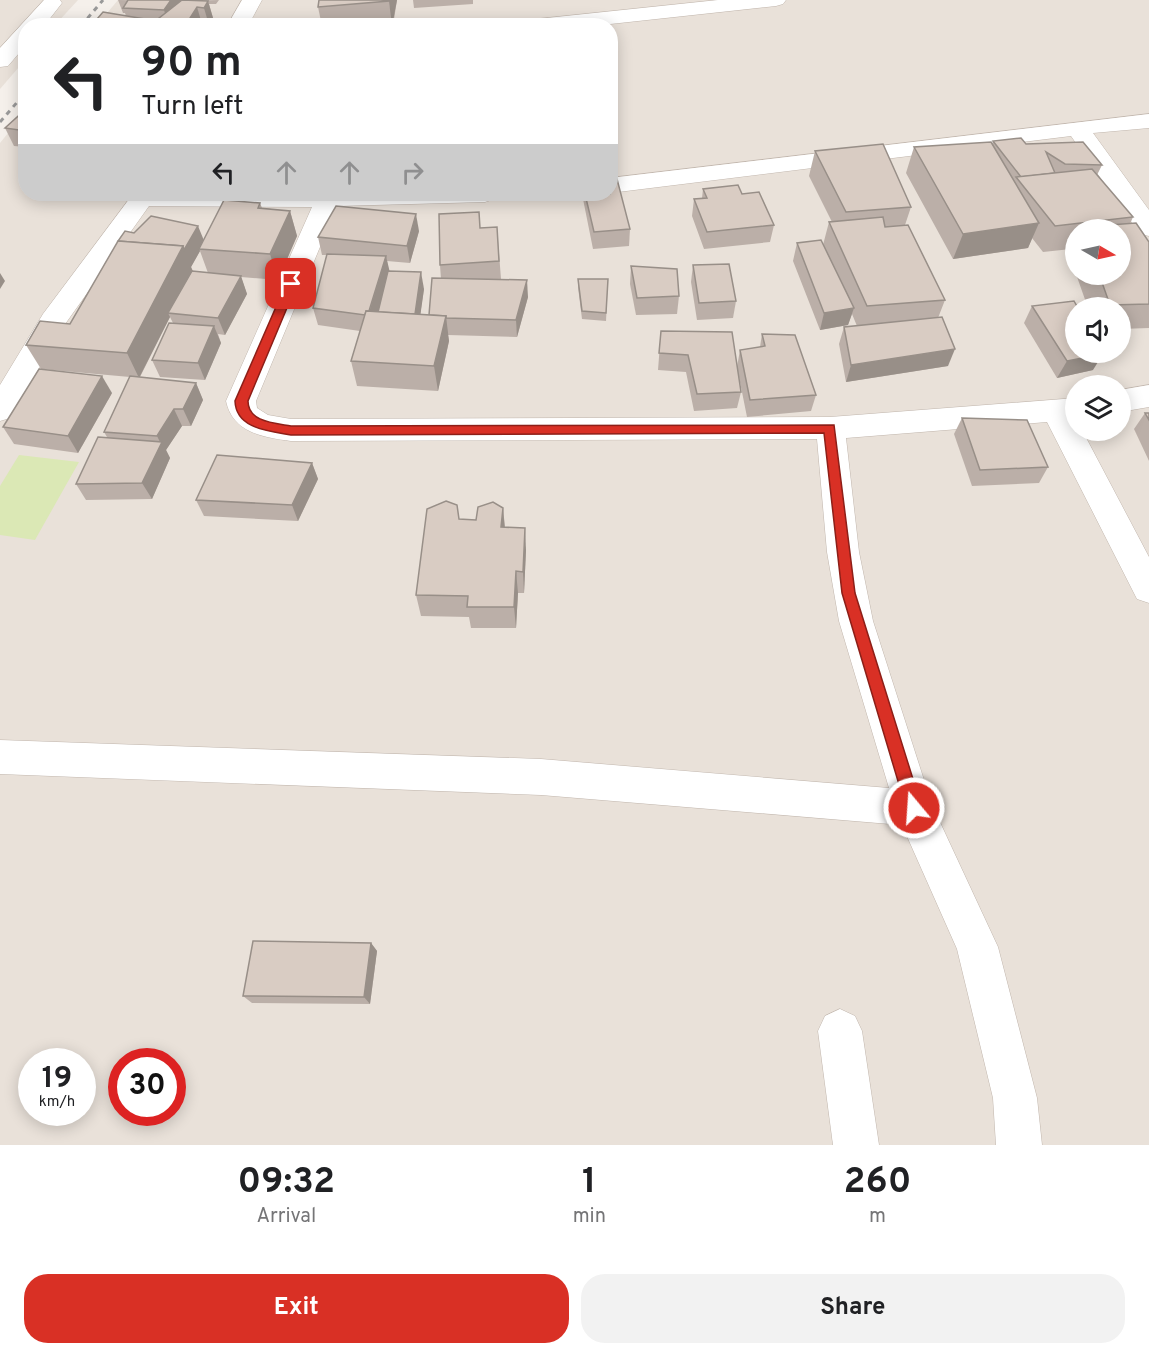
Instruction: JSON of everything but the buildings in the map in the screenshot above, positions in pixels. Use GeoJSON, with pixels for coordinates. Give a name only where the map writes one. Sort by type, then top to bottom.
{"type":"FeatureCollection","features":[{"type":"Feature","properties":{"kind":"street"},"geometry":{"type":"LineString","coordinates":[[242,18],[252,0]]}},
{"type":"Feature","properties":{"kind":"street"},"geometry":{"type":"LineString","coordinates":[[579,18],[655,6],[776,0]]}},
{"type":"Feature","properties":{"kind":"street"},"geometry":{"type":"LineString","coordinates":[[39,18],[52,3]]}},
{"type":"Feature","properties":{"kind":"street"},"geometry":{"type":"LineString","coordinates":[[0,61],[18,41]]}},
{"type":"Feature","properties":{"kind":"street"},"geometry":{"type":"LineString","coordinates":[[618,185],[1149,121]]}},
{"type":"Feature","properties":{"kind":"street"},"geometry":{"type":"LineString","coordinates":[[1077,128],[1149,228]]}},
{"type":"Feature","properties":{"kind":"street"},"geometry":{"type":"LineString","coordinates":[[0,410],[53,321],[140,201]]}},
{"type":"Feature","properties":{"kind":"street"},"geometry":{"type":"LineString","coordinates":[[327,201],[242,401],[242,410],[249,419],[291,430],[830,428],[1065,410]]}},
{"type":"Feature","properties":{"kind":"street"},"geometry":{"type":"LineString","coordinates":[[1131,399],[1149,396]]}},
{"type":"Feature","properties":{"kind":"street"},"geometry":{"type":"LineString","coordinates":[[830,428],[849,593],[914,808],[977,947],[1015,1098],[1020,1145]]}},
{"type":"Feature","properties":{"kind":"street"},"geometry":{"type":"LineString","coordinates":[[1080,441],[1149,589]]}},
{"type":"Feature","properties":{"kind":"street"},"geometry":{"type":"LineString","coordinates":[[0,758],[541,777],[914,808]]}},
{"type":"Feature","properties":{"kind":"street"},"geometry":{"type":"LineString","coordinates":[[840,1031],[856,1145]]}},
{"type":"Feature","properties":{"kind":"shaded area"},"geometry":{"type":"Polygon","coordinates":[[[0,0],[78,0],[61,18],[18,18],[18,68],[0,89],[0,0]]]}},
{"type":"Feature","properties":{"kind":"shaded area"},"geometry":{"type":"Polygon","coordinates":[[[118,0],[1149,0],[1149,1145],[0,1145],[0,143],[18,121],[18,201],[618,201],[618,18],[103,18],[118,0]]]}},
{"type":"Feature","properties":{"kind":"green space"},"geometry":{"type":"Polygon","coordinates":[[[19,455],[79,462],[35,540],[0,535],[0,486],[19,455]]]}},
{"type":"Feature","properties":{"kind":"railway"},"geometry":{"type":"LineString","coordinates":[[88,18],[103,0]]}},
{"type":"Feature","properties":{"kind":"railway"},"geometry":{"type":"LineString","coordinates":[[0,122],[18,101]]}},
{"type":"Feature","properties":{"kind":"route"},"geometry":{"type":"LineString","coordinates":[[291,284],[242,401],[242,410],[249,419],[267,426],[291,430],[830,428],[849,593],[875,687],[914,808]]}}]}
